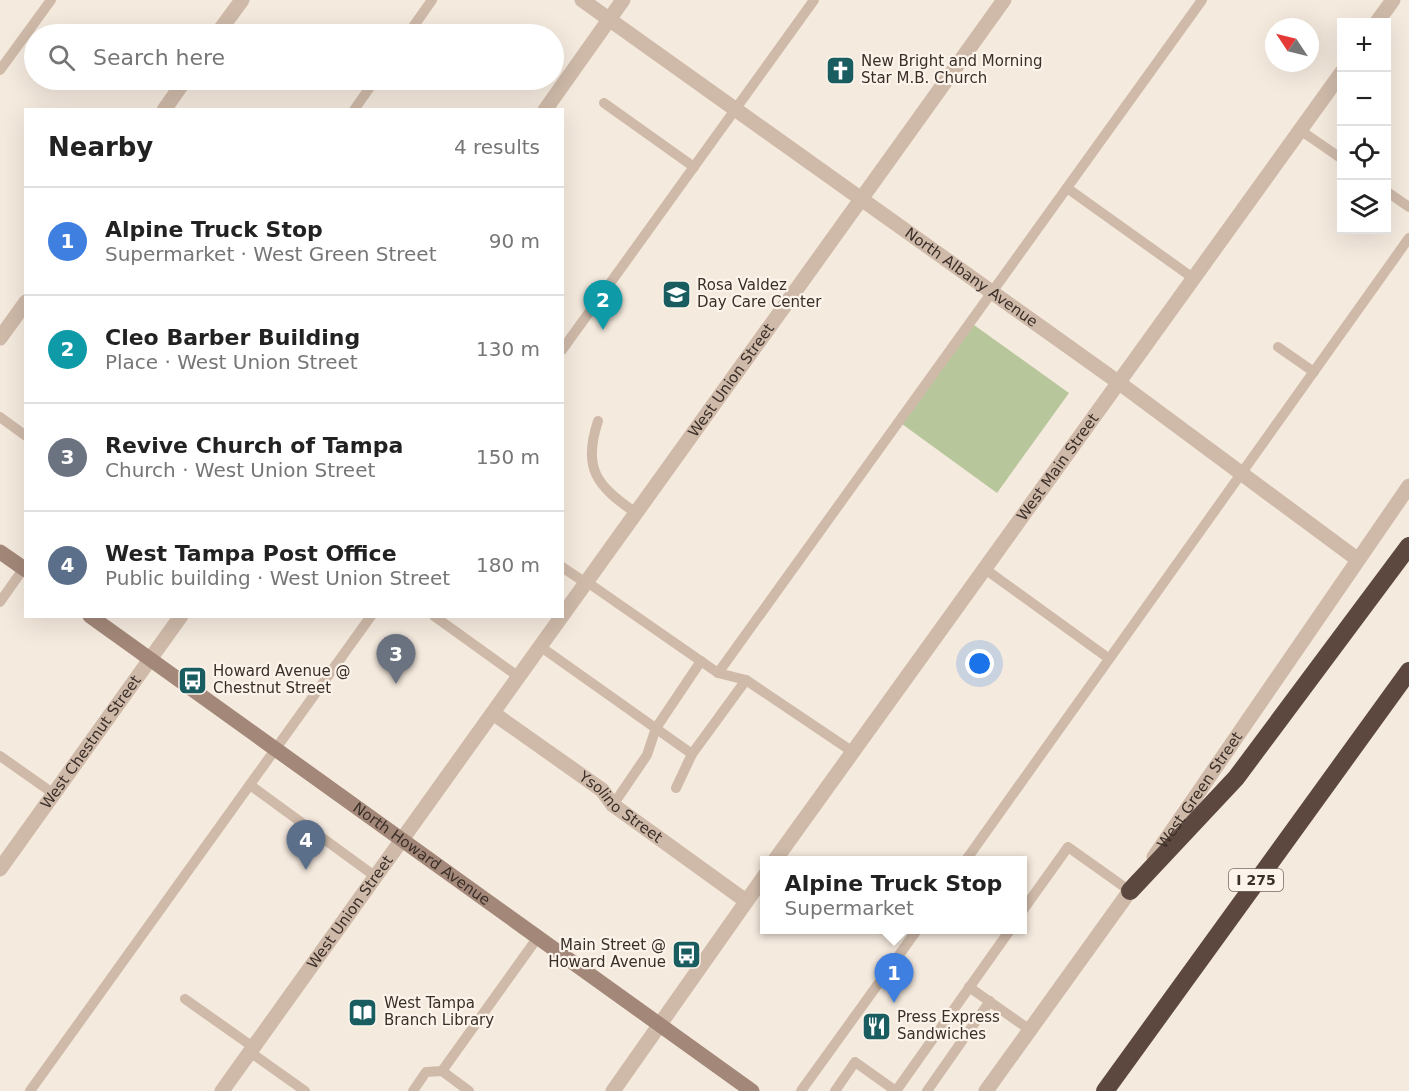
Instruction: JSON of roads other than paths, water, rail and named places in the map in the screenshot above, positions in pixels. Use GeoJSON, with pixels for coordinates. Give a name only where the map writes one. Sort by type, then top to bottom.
{"type":"FeatureCollection","features":[{"type":"Feature","properties":{"kind":"highway"},"geometry":{"type":"LineString","coordinates":[[1130,891],[1236,778],[1409,546]]}},
{"type":"Feature","properties":{"kind":"highway","name":"I 275"},"geometry":{"type":"LineString","coordinates":[[1105,1091],[1409,671]]}},
{"type":"Feature","properties":{"kind":"main road"},"geometry":{"type":"LineString","coordinates":[[0,552],[24,567]]}},
{"type":"Feature","properties":{"kind":"main road","name":"North Howard Avenue"},"geometry":{"type":"LineString","coordinates":[[93,618],[752,1091]]}},
{"type":"Feature","properties":{"kind":"street"},"geometry":{"type":"LineString","coordinates":[[224,24],[242,0]]}},
{"type":"Feature","properties":{"kind":"street","name":"North Albany Avenue"},"geometry":{"type":"LineString","coordinates":[[582,0],[1243,472],[1357,559]]}},
{"type":"Feature","properties":{"kind":"street"},"geometry":{"type":"LineString","coordinates":[[564,84],[623,0]]}},
{"type":"Feature","properties":{"kind":"street","name":"West Union Street"},"geometry":{"type":"LineString","coordinates":[[564,613],[1004,0]]}},
{"type":"Feature","properties":{"kind":"street"},"geometry":{"type":"LineString","coordinates":[[1380,18],[1393,0]]}},
{"type":"Feature","properties":{"kind":"street","name":"West Main Street"},"geometry":{"type":"LineString","coordinates":[[779,856],[1337,78]]}},
{"type":"Feature","properties":{"kind":"street"},"geometry":{"type":"LineString","coordinates":[[165,108],[178,90]]}},
{"type":"Feature","properties":{"kind":"street"},"geometry":{"type":"LineString","coordinates":[[546,108],[559,90]]}},
{"type":"Feature","properties":{"kind":"street"},"geometry":{"type":"LineString","coordinates":[[0,338],[24,305]]}},
{"type":"Feature","properties":{"kind":"street","name":"West Green Street"},"geometry":{"type":"LineString","coordinates":[[986,1091],[1130,891],[1409,486]]}},
{"type":"Feature","properties":{"kind":"street","name":"West Chestnut Street"},"geometry":{"type":"LineString","coordinates":[[0,869],[180,618]]}},
{"type":"Feature","properties":{"kind":"street","name":"West Union Street"},"geometry":{"type":"LineString","coordinates":[[222,1091],[561,618]]}},
{"type":"Feature","properties":{"kind":"street","name":"Ysolino Street"},"geometry":{"type":"LineString","coordinates":[[493,713],[602,790],[613,805],[746,901]]}},
{"type":"Feature","properties":{"kind":"street"},"geometry":{"type":"LineString","coordinates":[[612,1091],[760,882]]}},
{"type":"Feature","properties":{"kind":"lane"},"geometry":{"type":"LineString","coordinates":[[34,24],[51,0]]}},
{"type":"Feature","properties":{"kind":"lane"},"geometry":{"type":"LineString","coordinates":[[415,24],[432,0]]}},
{"type":"Feature","properties":{"kind":"lane"},"geometry":{"type":"LineString","coordinates":[[564,347],[814,0]]}},
{"type":"Feature","properties":{"kind":"lane"},"geometry":{"type":"LineString","coordinates":[[718,673],[1202,0]]}},
{"type":"Feature","properties":{"kind":"lane"},"geometry":{"type":"LineString","coordinates":[[0,70],[24,37]]}},
{"type":"Feature","properties":{"kind":"lane"},"geometry":{"type":"LineString","coordinates":[[355,108],[368,90]]}},
{"type":"Feature","properties":{"kind":"lane"},"geometry":{"type":"LineString","coordinates":[[604,103],[693,168]]}},
{"type":"Feature","properties":{"kind":"lane"},"geometry":{"type":"LineString","coordinates":[[1300,130],[1337,156]]}},
{"type":"Feature","properties":{"kind":"lane"},"geometry":{"type":"LineString","coordinates":[[1067,188],[1193,278]]}},
{"type":"Feature","properties":{"kind":"lane"},"geometry":{"type":"LineString","coordinates":[[1391,194],[1409,207]]}},
{"type":"Feature","properties":{"kind":"lane"},"geometry":{"type":"LineString","coordinates":[[970,856],[1409,238]]}},
{"type":"Feature","properties":{"kind":"lane"},"geometry":{"type":"LineString","coordinates":[[1278,347],[1314,372]]}},
{"type":"Feature","properties":{"kind":"lane"},"geometry":{"type":"LineString","coordinates":[[0,417],[24,435]]}},
{"type":"Feature","properties":{"kind":"lane"},"geometry":{"type":"LineString","coordinates":[[598,421],[592,441],[591,461],[600,483],[612,496],[636,513]]}},
{"type":"Feature","properties":{"kind":"lane"},"geometry":{"type":"LineString","coordinates":[[564,568],[718,673],[746,680],[853,752]]}},
{"type":"Feature","properties":{"kind":"lane"},"geometry":{"type":"LineString","coordinates":[[0,602],[24,569]]}},
{"type":"Feature","properties":{"kind":"lane"},"geometry":{"type":"LineString","coordinates":[[985,569],[1104,655]]}},
{"type":"Feature","properties":{"kind":"lane"},"geometry":{"type":"LineString","coordinates":[[30,1091],[370,618]]}},
{"type":"Feature","properties":{"kind":"lane"},"geometry":{"type":"LineString","coordinates":[[437,618],[519,677]]}},
{"type":"Feature","properties":{"kind":"lane"},"geometry":{"type":"LineString","coordinates":[[541,647],[692,754]]}},
{"type":"Feature","properties":{"kind":"lane"},"geometry":{"type":"LineString","coordinates":[[613,805],[647,755],[656,728],[701,661]]}},
{"type":"Feature","properties":{"kind":"lane"},"geometry":{"type":"LineString","coordinates":[[676,788],[692,754],[746,680]]}},
{"type":"Feature","properties":{"kind":"lane"},"geometry":{"type":"LineString","coordinates":[[0,756],[54,794]]}},
{"type":"Feature","properties":{"kind":"lane"},"geometry":{"type":"LineString","coordinates":[[250,785],[376,877]]}},
{"type":"Feature","properties":{"kind":"lane"},"geometry":{"type":"LineString","coordinates":[[1027,904],[1068,847],[1130,891]]}},
{"type":"Feature","properties":{"kind":"lane"},"geometry":{"type":"LineString","coordinates":[[801,1091],[914,934]]}},
{"type":"Feature","properties":{"kind":"lane"},"geometry":{"type":"LineString","coordinates":[[835,1091],[855,1062],[896,1091],[1007,934]]}},
{"type":"Feature","properties":{"kind":"lane"},"geometry":{"type":"LineString","coordinates":[[442,1071],[538,937]]}},
{"type":"Feature","properties":{"kind":"lane"},"geometry":{"type":"LineString","coordinates":[[969,987],[1030,1030]]}},
{"type":"Feature","properties":{"kind":"lane"},"geometry":{"type":"LineString","coordinates":[[185,999],[305,1091]]}},
{"type":"Feature","properties":{"kind":"lane"},"geometry":{"type":"LineString","coordinates":[[927,1091],[990,1001]]}},
{"type":"Feature","properties":{"kind":"lane"},"geometry":{"type":"LineString","coordinates":[[413,1091],[426,1072],[442,1071],[469,1091]]}},
{"type":"Feature","properties":{"kind":"place","name":"New Bright and Morning Star M.B. Church"},"geometry":{"type":"Point","coordinates":[840,70]}},
{"type":"Feature","properties":{"kind":"place","name":"Rosa Valdez Day Care Center"},"geometry":{"type":"Point","coordinates":[676,294]}},
{"type":"Feature","properties":{"kind":"place","name":"Cleo Barber Building"},"geometry":{"type":"Point","coordinates":[603,330]}},
{"type":"Feature","properties":{"kind":"place","name":"Howard Avenue @ Chestnut Street"},"geometry":{"type":"Point","coordinates":[192,680]}},
{"type":"Feature","properties":{"kind":"place","name":"Revive Church of Tampa"},"geometry":{"type":"Point","coordinates":[396,684]}},
{"type":"Feature","properties":{"kind":"place","name":"West Tampa Post Office"},"geometry":{"type":"Point","coordinates":[306,870]}},
{"type":"Feature","properties":{"kind":"place","name":"Main Street @ Howard Avenue"},"geometry":{"type":"Point","coordinates":[687,954]}},
{"type":"Feature","properties":{"kind":"place","name":"Alpine Truck Stop"},"geometry":{"type":"Point","coordinates":[894,1003]}},
{"type":"Feature","properties":{"kind":"place","name":"West Tampa Branch Library"},"geometry":{"type":"Point","coordinates":[363,1012]}},
{"type":"Feature","properties":{"kind":"place","name":"Press Express Sandwiches"},"geometry":{"type":"Point","coordinates":[876,1026]}}]}
